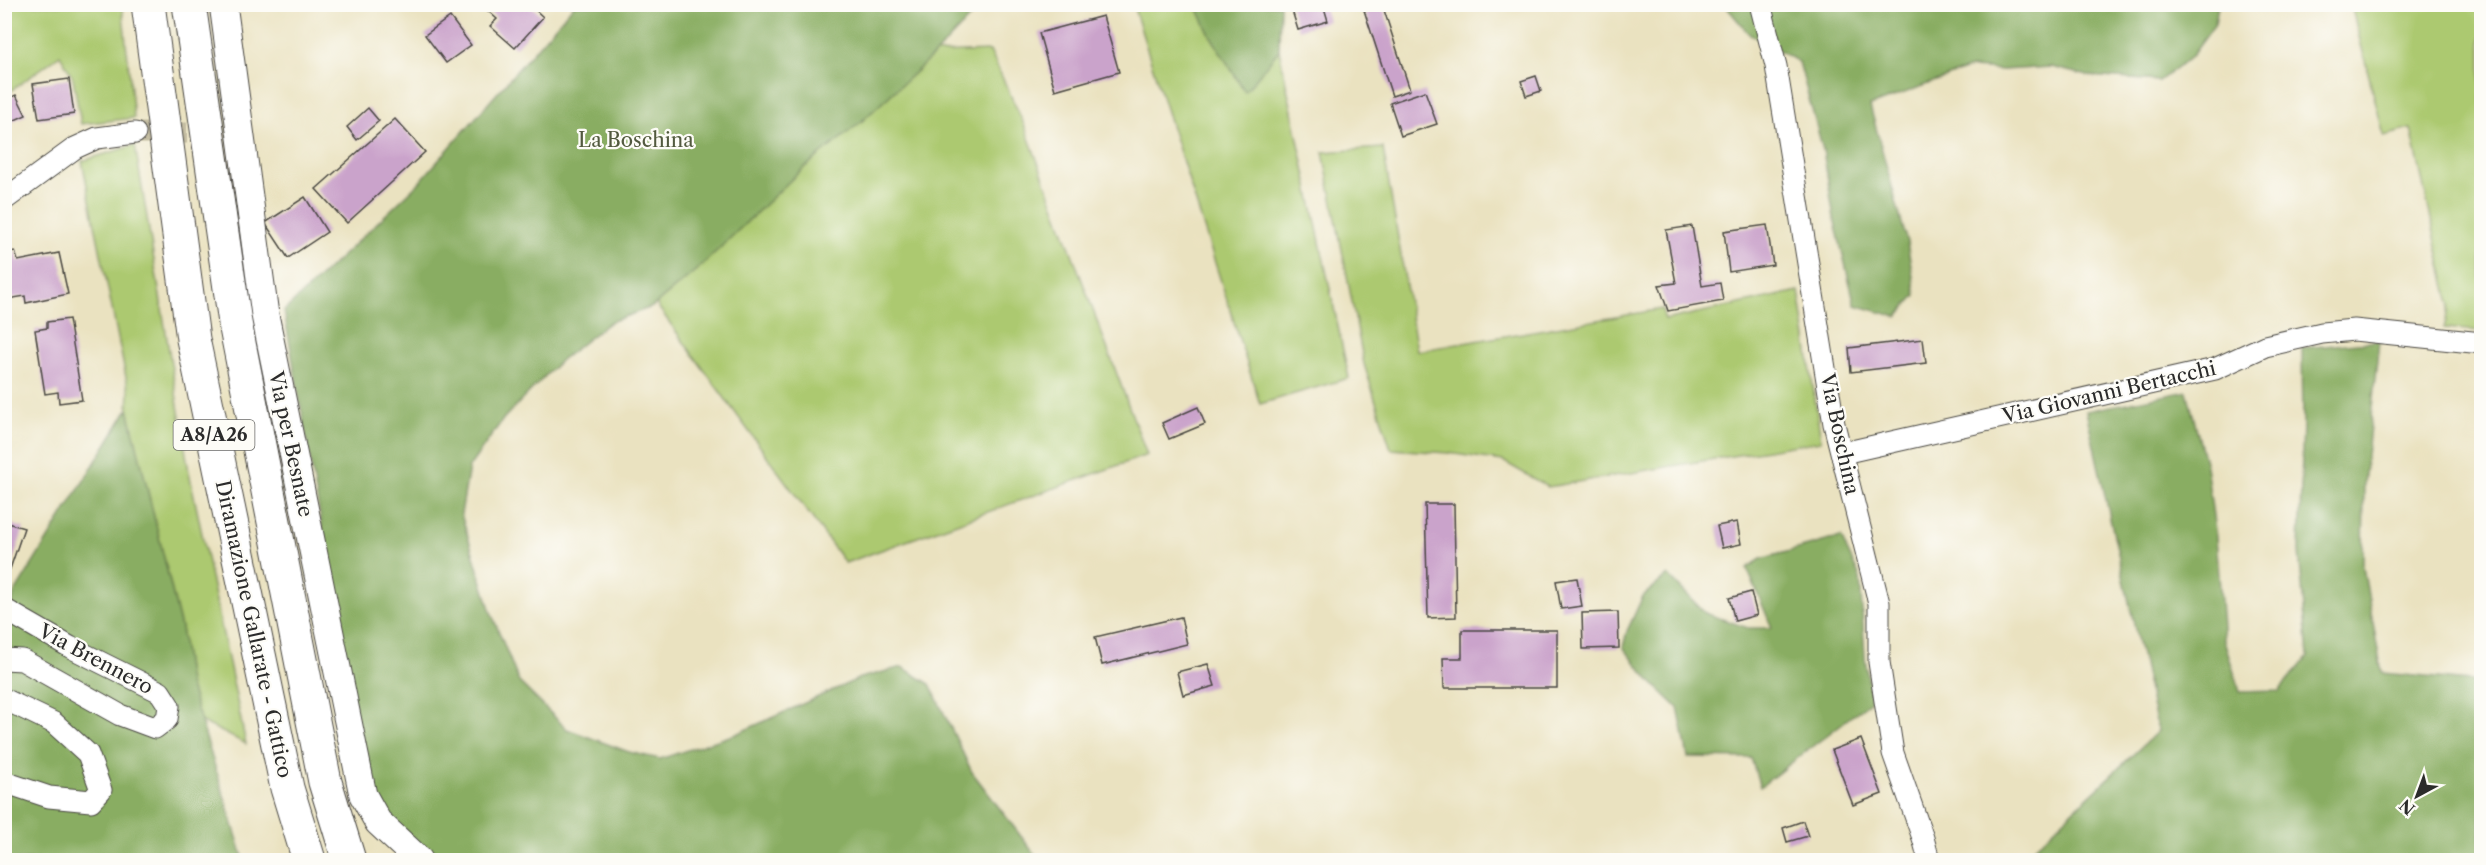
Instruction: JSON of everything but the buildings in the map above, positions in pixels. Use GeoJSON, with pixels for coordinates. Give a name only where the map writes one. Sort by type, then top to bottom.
{"type":"FeatureCollection","features":[{"type":"Feature","properties":{"kind":"highway","name":"Diramazione Gallarate - Gattico"},"geometry":{"type":"LineString","coordinates":[[148,4],[194,339],[286,788],[309,861]]}},
{"type":"Feature","properties":{"kind":"highway","name":"Diramazione Gallarate - Gattico"},"geometry":{"type":"LineString","coordinates":[[189,4],[235,323],[325,782],[349,861]]}},
{"type":"Feature","properties":{"kind":"street","name":"Via per Besnate"},"geometry":{"type":"LineString","coordinates":[[223,4],[231,133],[265,315],[363,795],[378,822],[419,861]]}},
{"type":"Feature","properties":{"kind":"street","name":"Via Boschina"},"geometry":{"type":"LineString","coordinates":[[1760,4],[1776,66],[1834,424],[1879,603],[1880,662],[1893,753],[1929,861]]}},
{"type":"Feature","properties":{"kind":"street"},"geometry":{"type":"LineString","coordinates":[[4,200],[75,148],[97,138],[135,133]]}},
{"type":"Feature","properties":{"kind":"street","name":"Via Giovanni Bertacchi"},"geometry":{"type":"LineString","coordinates":[[1843,453],[2215,369],[2265,346],[2322,333],[2354,330],[2481,342]]}},
{"type":"Feature","properties":{"kind":"street","name":"Via Brennero"},"geometry":{"type":"LineString","coordinates":[[4,609],[70,647],[160,692],[169,706],[167,719],[155,728],[120,715],[22,660],[4,659]]}},
{"type":"Feature","properties":{"kind":"street"},"geometry":{"type":"LineString","coordinates":[[4,699],[54,723],[88,754],[101,790],[91,801],[49,797],[4,782]]}},
{"type":"Feature","properties":{"kind":"green space"},"geometry":{"type":"Polygon","coordinates":[[[4,5],[122,5],[134,118],[81,124],[73,78],[60,55],[5,95],[4,5]]]}},
{"type":"Feature","properties":{"kind":"green space","name":"La Boschina"},"geometry":{"type":"Polygon","coordinates":[[[574,5],[982,5],[936,53],[862,121],[799,172],[701,266],[652,307],[610,322],[561,360],[504,418],[469,467],[461,514],[491,612],[519,682],[567,729],[629,752],[660,759],[736,734],[860,678],[902,667],[930,684],[972,772],[1039,860],[438,860],[389,821],[366,777],[284,311],[417,185],[574,5]]]}},
{"type":"Feature","properties":{"kind":"green space"},"geometry":{"type":"Polygon","coordinates":[[[1133,5],[1196,5],[1210,35],[1245,91],[1279,50],[1349,378],[1260,404],[1133,5]]]}},
{"type":"Feature","properties":{"kind":"green space"},"geometry":{"type":"Polygon","coordinates":[[[1196,5],[1280,5],[1279,50],[1245,92],[1210,35],[1196,5]]]}},
{"type":"Feature","properties":{"kind":"green space"},"geometry":{"type":"Polygon","coordinates":[[[1725,5],[2218,5],[2215,24],[2191,57],[2159,81],[2088,76],[2051,67],[2003,70],[1970,68],[1870,106],[1907,242],[1916,295],[1897,317],[1855,305],[1834,218],[1823,150],[1799,62],[1748,33],[1725,5]]]}},
{"type":"Feature","properties":{"kind":"green space"},"geometry":{"type":"Polygon","coordinates":[[[2351,5],[2481,5],[2481,331],[2444,328],[2450,305],[2411,129],[2384,136],[2351,5]]]}},
{"type":"Feature","properties":{"kind":"green space"},"geometry":{"type":"Polygon","coordinates":[[[990,51],[1023,122],[1147,455],[845,563],[656,304],[701,266],[799,172],[862,121],[936,53],[990,51]]]}},
{"type":"Feature","properties":{"kind":"green space"},"geometry":{"type":"Polygon","coordinates":[[[135,145],[189,472],[246,744],[200,721],[189,683],[181,628],[128,409],[129,392],[82,161],[135,145]]]}},
{"type":"Feature","properties":{"kind":"green space"},"geometry":{"type":"Polygon","coordinates":[[[1383,148],[1417,351],[1662,309],[1665,320],[1799,291],[1821,441],[1548,487],[1503,461],[1448,453],[1391,449],[1364,364],[1323,152],[1383,148]]]}},
{"type":"Feature","properties":{"kind":"green space"},"geometry":{"type":"Polygon","coordinates":[[[2379,341],[2364,484],[2363,567],[2382,673],[2481,682],[2481,860],[2021,860],[2158,731],[2086,411],[2187,391],[2206,466],[2216,537],[2224,640],[2240,692],[2279,691],[2308,657],[2299,551],[2303,422],[2302,348],[2379,341]]]}},
{"type":"Feature","properties":{"kind":"green space"},"geometry":{"type":"Polygon","coordinates":[[[128,409],[181,628],[189,683],[244,860],[5,860],[4,623],[8,623],[14,594],[128,409]]]}},
{"type":"Feature","properties":{"kind":"green space"},"geometry":{"type":"Polygon","coordinates":[[[1841,537],[1860,578],[1865,657],[1871,701],[1760,787],[1751,758],[1688,757],[1678,708],[1652,683],[1623,647],[1627,631],[1643,596],[1668,575],[1705,613],[1748,628],[1772,628],[1747,568],[1761,559],[1841,537]]]}},
{"type":"Feature","properties":{"kind":"tunnel"},"geometry":{"type":"LineString","coordinates":[[135,133],[219,133]]}}]}
